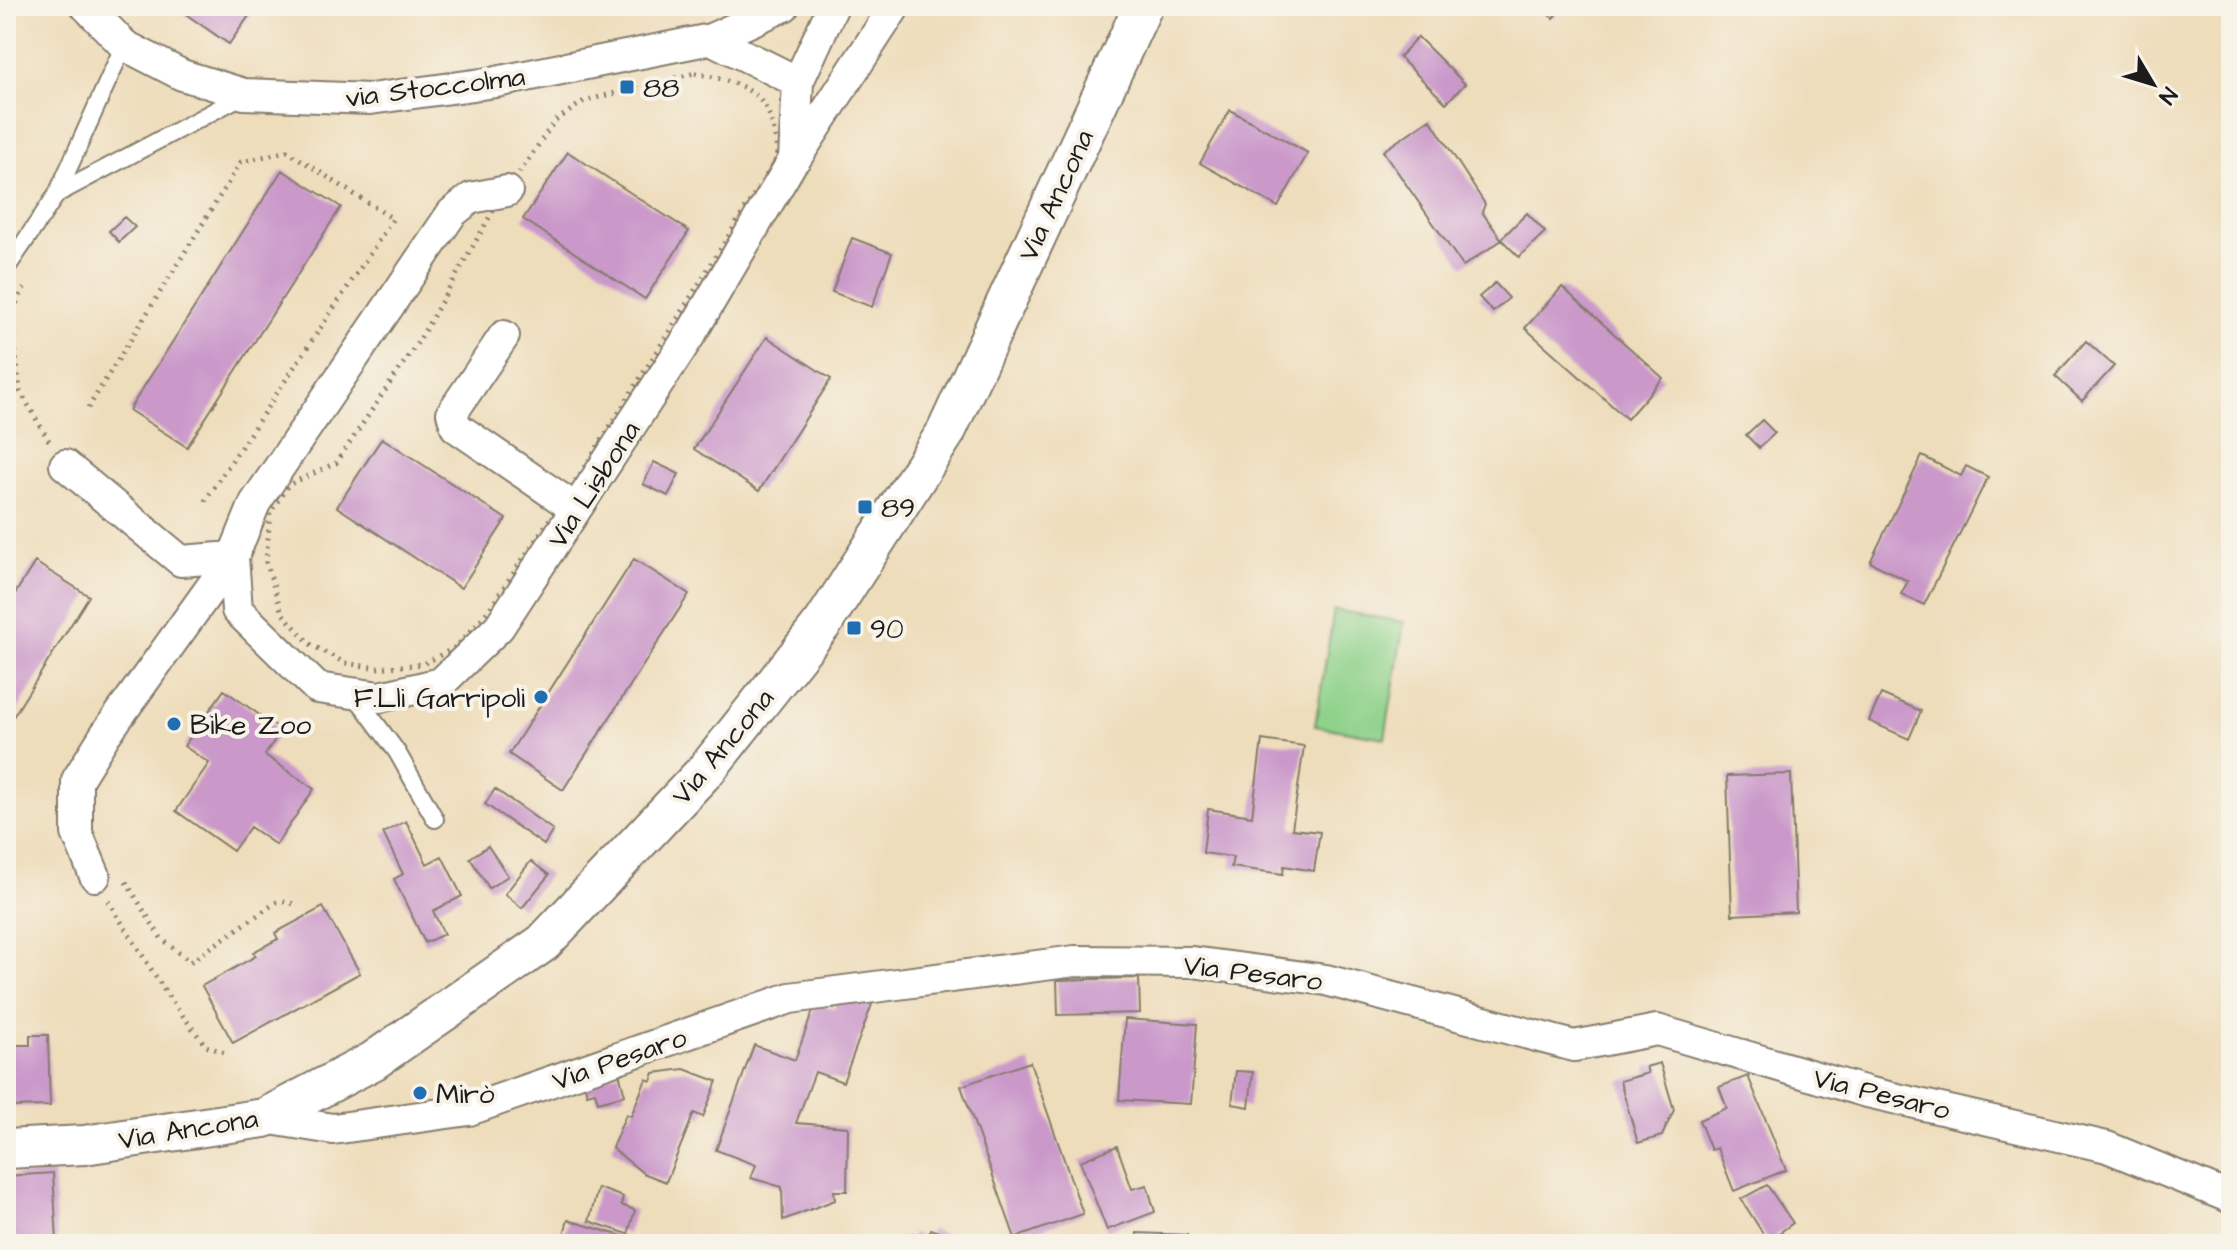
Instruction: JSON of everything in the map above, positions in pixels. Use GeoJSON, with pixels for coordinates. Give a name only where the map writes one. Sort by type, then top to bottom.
{"type":"FeatureCollection","features":[{"type":"Feature","properties":{"kind":"street","name":"via Stoccolma"},"geometry":{"type":"LineString","coordinates":[[86,6],[124,45],[182,75],[244,94],[370,99],[496,82],[711,39]]}},
{"type":"Feature","properties":{"kind":"street"},"geometry":{"type":"LineString","coordinates":[[711,39],[784,6]]}},
{"type":"Feature","properties":{"kind":"street","name":"Via Lisbona"},"geometry":{"type":"LineString","coordinates":[[233,557],[237,610],[317,688],[380,697],[441,683],[499,627],[692,332],[794,159],[798,82],[833,6]]}},
{"type":"Feature","properties":{"kind":"street"},"geometry":{"type":"LineString","coordinates":[[794,159],[895,6]]}},
{"type":"Feature","properties":{"kind":"street","name":"Via Ancona"},"geometry":{"type":"LineString","coordinates":[[6,1149],[84,1145],[264,1118],[373,1061],[543,943],[707,769],[823,623],[946,432],[1143,6]]}},
{"type":"Feature","properties":{"kind":"street"},"geometry":{"type":"LineString","coordinates":[[711,39],[798,82]]}},
{"type":"Feature","properties":{"kind":"street","name":"Via Lisbona"},"geometry":{"type":"LineString","coordinates":[[108,874],[77,833],[77,780],[105,735],[233,557],[255,503],[452,213],[471,198],[507,191]]}},
{"type":"Feature","properties":{"kind":"street"},"geometry":{"type":"LineString","coordinates":[[504,336],[452,413],[456,427],[576,509]]}},
{"type":"Feature","properties":{"kind":"street"},"geometry":{"type":"LineString","coordinates":[[65,465],[181,561],[233,557]]}},
{"type":"Feature","properties":{"kind":"street","name":"Via Pesaro"},"geometry":{"type":"LineString","coordinates":[[264,1118],[333,1129],[469,1110],[790,998],[1075,961],[1192,962],[1326,980],[1574,1046],[1657,1030],[1867,1092],[2107,1147],[2231,1198]]}},
{"type":"Feature","properties":{"kind":"lane"},"geometry":{"type":"LineString","coordinates":[[6,269],[57,194],[124,45]]}},
{"type":"Feature","properties":{"kind":"lane"},"geometry":{"type":"LineString","coordinates":[[57,194],[244,94]]}},
{"type":"Feature","properties":{"kind":"lane"},"geometry":{"type":"LineString","coordinates":[[354,693],[397,752],[435,819]]}},
{"type":"Feature","properties":{"kind":"path"},"geometry":{"type":"LineString","coordinates":[[570,94],[584,101]]}},
{"type":"Feature","properties":{"kind":"path"},"geometry":{"type":"LineString","coordinates":[[88,408],[241,162],[287,151],[393,219],[205,501]]}},
{"type":"Feature","properties":{"kind":"path"},"geometry":{"type":"LineString","coordinates":[[6,325],[26,283]]}},
{"type":"Feature","properties":{"kind":"path"},"geometry":{"type":"LineString","coordinates":[[11,318],[20,391],[65,465]]}},
{"type":"Feature","properties":{"kind":"path"},"geometry":{"type":"LineString","coordinates":[[108,874],[161,938],[190,962],[278,901],[295,904]]}},
{"type":"Feature","properties":{"kind":"path"},"geometry":{"type":"LineString","coordinates":[[108,874],[114,914],[170,999],[206,1046],[228,1054]]}},
{"type":"Feature","properties":{"kind":"green space"},"geometry":{"type":"Polygon","coordinates":[[[1334,610],[1404,622],[1385,738],[1315,726],[1334,610]]]}},
{"type":"Feature","properties":{"kind":"building"},"geometry":{"type":"Polygon","coordinates":[[[174,6],[256,6],[229,44],[174,6]]]}},
{"type":"Feature","properties":{"kind":"building"},"geometry":{"type":"Polygon","coordinates":[[[1538,6],[1563,6],[1553,18],[1538,6]]]}},
{"type":"Feature","properties":{"kind":"building"},"geometry":{"type":"Polygon","coordinates":[[[1418,37],[1465,84],[1446,103],[1399,57],[1418,37]]]}},
{"type":"Feature","properties":{"kind":"building"},"geometry":{"type":"Polygon","coordinates":[[[1230,110],[1308,153],[1278,207],[1200,163],[1230,110]]]}},
{"type":"Feature","properties":{"kind":"building"},"geometry":{"type":"Polygon","coordinates":[[[1430,119],[1485,204],[1482,212],[1502,240],[1463,266],[1383,151],[1430,119]]]}},
{"type":"Feature","properties":{"kind":"building"},"geometry":{"type":"Polygon","coordinates":[[[568,152],[689,231],[645,299],[523,219],[568,152]]]}},
{"type":"Feature","properties":{"kind":"building"},"geometry":{"type":"Polygon","coordinates":[[[282,170],[341,207],[187,447],[129,410],[282,170]]]}},
{"type":"Feature","properties":{"kind":"building"},"geometry":{"type":"Polygon","coordinates":[[[1527,213],[1545,232],[1519,257],[1501,239],[1527,213]]]}},
{"type":"Feature","properties":{"kind":"building"},"geometry":{"type":"Polygon","coordinates":[[[124,217],[135,227],[119,242],[109,231],[124,217]]]}},
{"type":"Feature","properties":{"kind":"building"},"geometry":{"type":"Polygon","coordinates":[[[852,238],[892,253],[872,307],[832,292],[852,238]]]}},
{"type":"Feature","properties":{"kind":"building"},"geometry":{"type":"Polygon","coordinates":[[[1495,283],[1509,298],[1493,312],[1479,297],[1495,283]]]}},
{"type":"Feature","properties":{"kind":"building"},"geometry":{"type":"Polygon","coordinates":[[[1562,287],[1663,378],[1627,419],[1525,328],[1562,287]]]}},
{"type":"Feature","properties":{"kind":"building"},"geometry":{"type":"Polygon","coordinates":[[[767,337],[831,379],[759,491],[694,449],[767,337]]]}},
{"type":"Feature","properties":{"kind":"building"},"geometry":{"type":"Polygon","coordinates":[[[2086,341],[2114,366],[2082,401],[2055,376],[2086,341]]]}},
{"type":"Feature","properties":{"kind":"building"},"geometry":{"type":"Polygon","coordinates":[[[1762,420],[1775,433],[1759,448],[1746,435],[1762,420]]]}},
{"type":"Feature","properties":{"kind":"building"},"geometry":{"type":"Polygon","coordinates":[[[382,438],[506,519],[461,588],[337,507],[382,438]]]}},
{"type":"Feature","properties":{"kind":"building"},"geometry":{"type":"Polygon","coordinates":[[[1922,456],[1961,476],[1966,466],[1988,477],[1924,605],[1901,594],[1908,581],[1870,562],[1922,456]]]}},
{"type":"Feature","properties":{"kind":"building"},"geometry":{"type":"Polygon","coordinates":[[[654,462],[679,474],[668,496],[643,484],[654,462]]]}},
{"type":"Feature","properties":{"kind":"building"},"geometry":{"type":"Polygon","coordinates":[[[634,559],[689,594],[563,790],[509,754],[634,559]]]}},
{"type":"Feature","properties":{"kind":"building"},"geometry":{"type":"Polygon","coordinates":[[[35,562],[89,596],[6,728],[6,608],[35,562]]]}},
{"type":"Feature","properties":{"kind":"building"},"geometry":{"type":"Polygon","coordinates":[[[224,690],[281,730],[265,755],[314,789],[276,845],[250,827],[233,851],[176,811],[209,763],[184,746],[224,690]]]}},
{"type":"Feature","properties":{"kind":"building"},"geometry":{"type":"Polygon","coordinates":[[[1881,694],[1921,711],[1909,739],[1869,721],[1881,694]]]}},
{"type":"Feature","properties":{"kind":"building"},"geometry":{"type":"Polygon","coordinates":[[[1262,740],[1304,746],[1292,829],[1320,832],[1314,871],[1284,866],[1283,874],[1231,867],[1233,857],[1203,853],[1208,809],[1252,816],[1262,740]]]}},
{"type":"Feature","properties":{"kind":"building"},"geometry":{"type":"Polygon","coordinates":[[[1791,774],[1796,912],[1732,915],[1727,776],[1791,774]]]}},
{"type":"Feature","properties":{"kind":"building"},"geometry":{"type":"Polygon","coordinates":[[[495,789],[553,830],[544,845],[485,804],[495,789]]]}},
{"type":"Feature","properties":{"kind":"building"},"geometry":{"type":"Polygon","coordinates":[[[406,821],[427,864],[442,856],[462,896],[433,911],[444,934],[425,943],[394,879],[403,874],[383,833],[406,821]]]}},
{"type":"Feature","properties":{"kind":"building"},"geometry":{"type":"Polygon","coordinates":[[[488,846],[508,876],[489,888],[470,858],[488,846]]]}},
{"type":"Feature","properties":{"kind":"building"},"geometry":{"type":"Polygon","coordinates":[[[531,861],[549,875],[522,908],[505,894],[531,861]]]}},
{"type":"Feature","properties":{"kind":"building"},"geometry":{"type":"Polygon","coordinates":[[[323,907],[360,973],[233,1043],[202,986],[256,956],[253,952],[278,939],[275,933],[323,907]]]}},
{"type":"Feature","properties":{"kind":"building"},"geometry":{"type":"Polygon","coordinates":[[[1139,978],[1140,1013],[1058,1015],[1057,980],[1139,978]]]}},
{"type":"Feature","properties":{"kind":"building"},"geometry":{"type":"Polygon","coordinates":[[[874,999],[843,1082],[815,1072],[796,1123],[848,1127],[847,1191],[834,1191],[835,1200],[783,1220],[782,1187],[751,1178],[756,1165],[716,1150],[754,1045],[795,1060],[816,1002],[834,1009],[836,1002],[874,999]]]}},
{"type":"Feature","properties":{"kind":"building"},"geometry":{"type":"Polygon","coordinates":[[[1125,1019],[1197,1024],[1191,1104],[1119,1100],[1125,1019]]]}},
{"type":"Feature","properties":{"kind":"building"},"geometry":{"type":"Polygon","coordinates":[[[30,1035],[48,1035],[50,1106],[6,1107],[6,1045],[30,1045],[30,1035]]]}},
{"type":"Feature","properties":{"kind":"building"},"geometry":{"type":"Polygon","coordinates":[[[1030,1062],[1083,1214],[1015,1238],[961,1086],[1030,1062]]]}},
{"type":"Feature","properties":{"kind":"building"},"geometry":{"type":"Polygon","coordinates":[[[1660,1063],[1674,1110],[1662,1136],[1638,1143],[1620,1081],[1648,1073],[1646,1067],[1660,1063]]]}},
{"type":"Feature","properties":{"kind":"building"},"geometry":{"type":"Polygon","coordinates":[[[684,1069],[717,1081],[703,1117],[694,1113],[666,1182],[643,1173],[612,1148],[626,1114],[631,1116],[646,1079],[651,1081],[654,1073],[684,1069]]]}},
{"type":"Feature","properties":{"kind":"building"},"geometry":{"type":"Polygon","coordinates":[[[1236,1071],[1253,1072],[1249,1107],[1232,1104],[1236,1071]]]}},
{"type":"Feature","properties":{"kind":"building"},"geometry":{"type":"Polygon","coordinates":[[[619,1073],[625,1095],[598,1102],[595,1092],[587,1094],[584,1083],[619,1073]]]}},
{"type":"Feature","properties":{"kind":"building"},"geometry":{"type":"Polygon","coordinates":[[[1748,1076],[1786,1170],[1734,1191],[1717,1148],[1711,1150],[1699,1120],[1727,1108],[1719,1087],[1748,1076]]]}},
{"type":"Feature","properties":{"kind":"building"},"geometry":{"type":"Polygon","coordinates":[[[1117,1146],[1132,1189],[1147,1185],[1155,1212],[1107,1230],[1080,1161],[1117,1146]]]}},
{"type":"Feature","properties":{"kind":"building"},"geometry":{"type":"Polygon","coordinates":[[[53,1173],[57,1241],[6,1244],[6,1176],[53,1173]]]}},
{"type":"Feature","properties":{"kind":"building"},"geometry":{"type":"Polygon","coordinates":[[[1767,1185],[1793,1223],[1768,1241],[1741,1199],[1767,1185]]]}},
{"type":"Feature","properties":{"kind":"building"},"geometry":{"type":"Polygon","coordinates":[[[598,1188],[623,1197],[621,1205],[635,1210],[628,1234],[589,1221],[598,1188]]]}},
{"type":"Feature","properties":{"kind":"building"},"geometry":{"type":"Polygon","coordinates":[[[568,1220],[628,1238],[627,1244],[561,1244],[568,1220]]]}},
{"type":"Feature","properties":{"kind":"building"},"geometry":{"type":"Polygon","coordinates":[[[931,1229],[965,1244],[908,1244],[913,1233],[927,1240],[931,1229]]]}},
{"type":"Feature","properties":{"kind":"building"},"geometry":{"type":"Polygon","coordinates":[[[1137,1233],[1187,1235],[1185,1244],[1137,1244],[1137,1233]]]}},
{"type":"Feature","properties":{"kind":"place","name":"88"},"geometry":{"type":"Point","coordinates":[627,87]}},
{"type":"Feature","properties":{"kind":"place","name":"89"},"geometry":{"type":"Point","coordinates":[865,507]}},
{"type":"Feature","properties":{"kind":"place","name":"90"},"geometry":{"type":"Point","coordinates":[854,628]}},
{"type":"Feature","properties":{"kind":"place","name":"F.Lli Garripoli"},"geometry":{"type":"Point","coordinates":[541,697]}},
{"type":"Feature","properties":{"kind":"place","name":"Bike Zoo"},"geometry":{"type":"Point","coordinates":[174,724]}},
{"type":"Feature","properties":{"kind":"place","name":"Mirò"},"geometry":{"type":"Point","coordinates":[420,1093]}}]}
